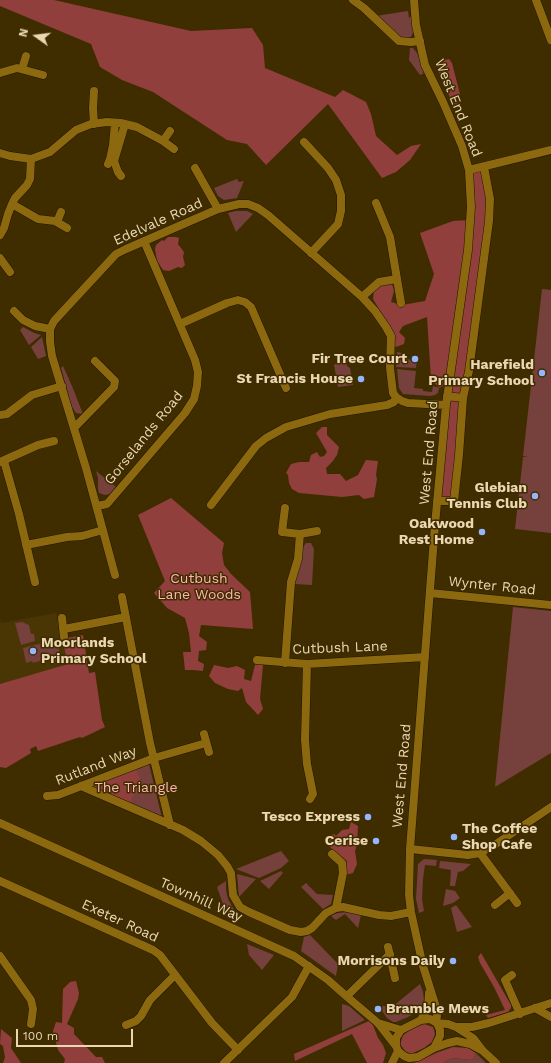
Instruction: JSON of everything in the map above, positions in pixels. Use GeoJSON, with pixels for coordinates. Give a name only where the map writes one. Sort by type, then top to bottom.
{"type":"FeatureCollection","features":[{"type":"Feature","properties":{"kind":"street"},"geometry":{"type":"LineString","coordinates":[[353,0],[364,8],[400,41],[411,42],[420,40]]}},
{"type":"Feature","properties":{"kind":"street","name":"West End Road"},"geometry":{"type":"LineString","coordinates":[[414,0],[416,25],[425,65],[462,146],[469,170],[472,207],[468,250],[446,405],[437,501],[410,850],[409,895],[411,912],[423,966],[436,1007],[436,1023]]}},
{"type":"Feature","properties":{"kind":"street"},"geometry":{"type":"LineString","coordinates":[[536,0],[551,40]]}},
{"type":"Feature","properties":{"kind":"street"},"geometry":{"type":"LineString","coordinates":[[22,68],[26,56]]}},
{"type":"Feature","properties":{"kind":"street"},"geometry":{"type":"LineString","coordinates":[[0,73],[11,69],[22,68],[43,75]]}},
{"type":"Feature","properties":{"kind":"street"},"geometry":{"type":"LineString","coordinates":[[94,91],[94,124]]}},
{"type":"Feature","properties":{"kind":"street"},"geometry":{"type":"LineString","coordinates":[[108,164],[113,145],[115,122]]}},
{"type":"Feature","properties":{"kind":"street"},"geometry":{"type":"LineString","coordinates":[[0,153],[31,159],[50,152],[76,130],[94,124],[115,122],[146,130],[174,149]]}},
{"type":"Feature","properties":{"kind":"street"},"geometry":{"type":"LineString","coordinates":[[121,176],[114,162],[125,124]]}},
{"type":"Feature","properties":{"kind":"street"},"geometry":{"type":"LineString","coordinates":[[163,141],[170,131]]}},
{"type":"Feature","properties":{"kind":"street"},"geometry":{"type":"LineString","coordinates":[[304,142],[328,168],[336,180],[341,195],[341,211],[338,224],[311,253]]}},
{"type":"Feature","properties":{"kind":"street"},"geometry":{"type":"LineString","coordinates":[[469,170],[551,150]]}},
{"type":"Feature","properties":{"kind":"street"},"geometry":{"type":"LineString","coordinates":[[2,231],[12,204],[28,185],[30,179],[31,159]]}},
{"type":"Feature","properties":{"kind":"street"},"geometry":{"type":"LineString","coordinates":[[437,501],[454,501],[462,398],[469,371],[489,221],[490,199],[484,167]]}},
{"type":"Feature","properties":{"kind":"street"},"geometry":{"type":"LineString","coordinates":[[195,168],[218,209]]}},
{"type":"Feature","properties":{"kind":"street"},"geometry":{"type":"LineString","coordinates":[[376,203],[390,237],[401,303]]}},
{"type":"Feature","properties":{"kind":"street"},"geometry":{"type":"LineString","coordinates":[[12,204],[38,219],[57,222],[67,228]]}},
{"type":"Feature","properties":{"kind":"street","name":"Edelvale Road"},"geometry":{"type":"LineString","coordinates":[[50,329],[60,313],[116,254],[218,209],[239,204],[248,204],[258,208],[362,296],[375,311],[391,336],[390,368],[393,393],[396,397]]}},
{"type":"Feature","properties":{"kind":"street"},"geometry":{"type":"LineString","coordinates":[[57,222],[61,212]]}},
{"type":"Feature","properties":{"kind":"street","name":"Gorselands Road"},"geometry":{"type":"LineString","coordinates":[[97,506],[107,504],[186,412],[194,399],[197,386],[197,370],[194,358],[144,241]]}},
{"type":"Feature","properties":{"kind":"street"},"geometry":{"type":"LineString","coordinates":[[0,258],[10,272]]}},
{"type":"Feature","properties":{"kind":"street"},"geometry":{"type":"LineString","coordinates":[[362,296],[379,282],[397,279]]}},
{"type":"Feature","properties":{"kind":"street"},"geometry":{"type":"LineString","coordinates":[[180,324],[227,303],[238,300],[245,302],[251,307],[286,388]]}},
{"type":"Feature","properties":{"kind":"street"},"geometry":{"type":"LineString","coordinates":[[14,311],[24,320],[35,326],[50,329],[50,342],[97,506],[115,575]]}},
{"type":"Feature","properties":{"kind":"street"},"geometry":{"type":"LineString","coordinates":[[74,428],[114,389],[114,381],[95,361]]}},
{"type":"Feature","properties":{"kind":"street"},"geometry":{"type":"LineString","coordinates":[[0,415],[7,414],[32,395],[62,386]]}},
{"type":"Feature","properties":{"kind":"street"},"geometry":{"type":"LineString","coordinates":[[447,396],[462,398]]}},
{"type":"Feature","properties":{"kind":"street"},"geometry":{"type":"LineString","coordinates":[[211,505],[256,446],[277,431],[286,427],[330,414],[387,405],[394,402],[396,397],[402,401],[408,402],[446,405]]}},
{"type":"Feature","properties":{"kind":"street"},"geometry":{"type":"LineString","coordinates":[[35,582],[35,566],[26,545],[19,514],[2,462],[38,445],[54,441]]}},
{"type":"Feature","properties":{"kind":"street"},"geometry":{"type":"LineString","coordinates":[[285,508],[282,532],[300,534],[317,532]]}},
{"type":"Feature","properties":{"kind":"street"},"geometry":{"type":"LineString","coordinates":[[26,545],[67,537],[82,536],[103,530]]}},
{"type":"Feature","properties":{"kind":"street"},"geometry":{"type":"LineString","coordinates":[[286,663],[290,582],[298,559],[300,534]]}},
{"type":"Feature","properties":{"kind":"street","name":"Wynter Road"},"geometry":{"type":"LineString","coordinates":[[430,593],[551,605]]}},
{"type":"Feature","properties":{"kind":"street"},"geometry":{"type":"LineString","coordinates":[[122,597],[150,743],[170,825]]}},
{"type":"Feature","properties":{"kind":"street"},"geometry":{"type":"LineString","coordinates":[[62,618],[64,633],[126,617]]}},
{"type":"Feature","properties":{"kind":"street","name":"Cutbush Lane"},"geometry":{"type":"LineString","coordinates":[[257,660],[307,664],[425,657]]}},
{"type":"Feature","properties":{"kind":"street"},"geometry":{"type":"LineString","coordinates":[[307,664],[305,740],[312,794],[310,799]]}},
{"type":"Feature","properties":{"kind":"street"},"geometry":{"type":"LineString","coordinates":[[204,734],[209,752]]}},
{"type":"Feature","properties":{"kind":"street","name":"Rutland Way"},"geometry":{"type":"LineString","coordinates":[[46,796],[54,796],[154,758],[206,743]]}},
{"type":"Feature","properties":{"kind":"street"},"geometry":{"type":"LineString","coordinates":[[81,786],[189,833],[212,849],[222,859],[231,873],[233,895],[240,907],[290,930],[301,932],[307,931],[312,928],[326,912],[336,908],[350,908],[379,915],[391,916],[411,912]]}},
{"type":"Feature","properties":{"kind":"street"},"geometry":{"type":"LineString","coordinates":[[410,850],[468,855],[480,853],[551,807]]}},
{"type":"Feature","properties":{"kind":"street","name":"Townhill Way"},"geometry":{"type":"LineString","coordinates":[[0,823],[127,882],[281,950],[309,966],[347,996],[378,1023],[397,1049]]}},
{"type":"Feature","properties":{"kind":"street"},"geometry":{"type":"LineString","coordinates":[[480,853],[517,903]]}},
{"type":"Feature","properties":{"kind":"street"},"geometry":{"type":"LineString","coordinates":[[332,854],[342,863],[343,873],[336,908]]}},
{"type":"Feature","properties":{"kind":"street","name":"Exeter Road"},"geometry":{"type":"LineString","coordinates":[[0,881],[153,950],[160,955],[212,1023],[238,1050]]}},
{"type":"Feature","properties":{"kind":"street"},"geometry":{"type":"LineString","coordinates":[[495,904],[510,893]]}},
{"type":"Feature","properties":{"kind":"street"},"geometry":{"type":"LineString","coordinates":[[347,996],[389,951],[395,978]]}},
{"type":"Feature","properties":{"kind":"street"},"geometry":{"type":"LineString","coordinates":[[0,956],[31,1000],[33,1009],[31,1024]]}},
{"type":"Feature","properties":{"kind":"street"},"geometry":{"type":"LineString","coordinates":[[224,1063],[292,997],[309,966]]}},
{"type":"Feature","properties":{"kind":"street"},"geometry":{"type":"LineString","coordinates":[[126,1025],[136,1021],[141,1016],[150,1000],[175,975]]}},
{"type":"Feature","properties":{"kind":"street"},"geometry":{"type":"LineString","coordinates":[[512,975],[505,980],[520,1014]]}},
{"type":"Feature","properties":{"kind":"street","name":"West End Road"},"geometry":{"type":"LineString","coordinates":[[421,1020],[428,1006],[430,989]]}},
{"type":"Feature","properties":{"kind":"street"},"geometry":{"type":"LineString","coordinates":[[456,1027],[472,1027],[520,1014],[551,1003]]}},
{"type":"Feature","properties":{"kind":"street"},"geometry":{"type":"LineString","coordinates":[[535,1008],[551,1017]]}},
{"type":"Feature","properties":{"kind":"street"},"geometry":{"type":"LineString","coordinates":[[392,1063],[397,1049],[396,1038],[401,1030],[426,1019],[436,1023],[448,1024],[456,1027],[473,1038],[483,1051],[496,1063]]}},
{"type":"Feature","properties":{"kind":"street","name":"Townhill Way"},"geometry":{"type":"LineString","coordinates":[[378,1023],[401,1030]]}},
{"type":"Feature","properties":{"kind":"street"},"geometry":{"type":"LineString","coordinates":[[434,1048],[440,1033],[436,1023]]}},
{"type":"Feature","properties":{"kind":"street"},"geometry":{"type":"LineString","coordinates":[[404,1063],[434,1048],[457,1041],[470,1044],[483,1051]]}},
{"type":"Feature","properties":{"kind":"street"},"geometry":{"type":"LineString","coordinates":[[397,1049],[404,1056],[409,1058],[418,1057]]}},
{"type":"Feature","properties":{"kind":"shaded area","name":"Moorlands Primary School"},"geometry":{"type":"Polygon","coordinates":[[[56,613],[68,664],[0,687],[0,618],[1,623],[56,613]]]}},
{"type":"Feature","properties":{"kind":"green space"},"geometry":{"type":"Polygon","coordinates":[[[0,0],[54,0],[191,31],[252,28],[263,45],[265,68],[335,97],[343,90],[366,102],[371,114],[376,136],[397,155],[411,146],[421,144],[410,160],[396,172],[382,178],[328,104],[266,165],[247,144],[227,140],[153,92],[122,80],[100,67],[91,44],[0,6],[0,0]]]}},
{"type":"Feature","properties":{"kind":"green space"},"geometry":{"type":"Polygon","coordinates":[[[408,11],[409,18],[415,13],[416,25],[411,37],[401,39],[376,16],[408,11]]]}},
{"type":"Feature","properties":{"kind":"green space"},"geometry":{"type":"Polygon","coordinates":[[[410,48],[413,48],[417,53],[424,70],[423,74],[420,75],[409,60],[410,48]]]}},
{"type":"Feature","properties":{"kind":"green space"},"geometry":{"type":"Polygon","coordinates":[[[449,59],[452,63],[460,94],[457,104],[453,105],[439,72],[437,62],[449,59]]]}},
{"type":"Feature","properties":{"kind":"green space"},"geometry":{"type":"Polygon","coordinates":[[[484,167],[490,199],[454,501],[437,501],[448,384],[439,388],[431,379],[427,317],[403,326],[399,332],[405,338],[404,344],[396,347],[392,343],[385,319],[373,299],[374,291],[385,283],[392,283],[394,291],[391,302],[402,305],[425,301],[434,274],[420,233],[453,221],[470,220],[469,170],[484,167]]]}},
{"type":"Feature","properties":{"kind":"green space"},"geometry":{"type":"Polygon","coordinates":[[[237,179],[239,182],[244,181],[237,198],[224,200],[218,196],[214,188],[237,179]]]}},
{"type":"Feature","properties":{"kind":"green space"},"geometry":{"type":"Polygon","coordinates":[[[247,211],[253,214],[236,232],[228,213],[247,211]]]}},
{"type":"Feature","properties":{"kind":"green space"},"geometry":{"type":"Polygon","coordinates":[[[168,237],[179,238],[178,244],[184,252],[183,257],[185,265],[182,268],[178,267],[169,271],[163,270],[157,261],[155,249],[156,245],[168,237]]]}},
{"type":"Feature","properties":{"kind":"green space"},"geometry":{"type":"Polygon","coordinates":[[[542,289],[551,290],[551,533],[515,529],[523,457],[528,457],[523,456],[542,289]]]}},
{"type":"Feature","properties":{"kind":"green space"},"geometry":{"type":"Polygon","coordinates":[[[23,327],[41,335],[29,345],[20,330],[23,327]]]}},
{"type":"Feature","properties":{"kind":"green space"},"geometry":{"type":"Polygon","coordinates":[[[42,337],[46,356],[38,359],[31,347],[42,337]]]}},
{"type":"Feature","properties":{"kind":"green space"},"geometry":{"type":"Polygon","coordinates":[[[397,352],[402,353],[401,359],[417,360],[416,368],[396,367],[397,352]]]}},
{"type":"Feature","properties":{"kind":"green space"},"geometry":{"type":"Polygon","coordinates":[[[350,355],[358,357],[349,360],[347,363],[347,366],[350,368],[353,385],[338,387],[334,365],[350,355]]]}},
{"type":"Feature","properties":{"kind":"green space"},"geometry":{"type":"Polygon","coordinates":[[[63,366],[83,414],[76,413],[72,407],[61,368],[63,366]]]}},
{"type":"Feature","properties":{"kind":"green space"},"geometry":{"type":"Polygon","coordinates":[[[397,369],[416,371],[414,388],[432,392],[433,386],[439,388],[438,393],[431,396],[403,394],[399,388],[397,369]]]}},
{"type":"Feature","properties":{"kind":"green space"},"geometry":{"type":"Polygon","coordinates":[[[322,427],[327,427],[327,435],[339,447],[337,455],[326,468],[327,474],[340,474],[346,481],[358,475],[366,460],[378,461],[374,497],[364,499],[359,495],[342,497],[299,493],[292,489],[286,473],[291,464],[309,462],[311,455],[317,452],[320,457],[324,456],[327,452],[316,433],[322,427]]]}},
{"type":"Feature","properties":{"kind":"green space"},"geometry":{"type":"Polygon","coordinates":[[[96,471],[116,487],[110,494],[105,495],[99,493],[96,471]]]}},
{"type":"Feature","properties":{"kind":"green space","name":"Cutbush Lane Woods"},"geometry":{"type":"Polygon","coordinates":[[[171,498],[224,543],[222,553],[224,565],[231,574],[250,592],[253,629],[201,625],[199,636],[207,642],[206,650],[199,651],[198,661],[204,664],[203,671],[185,670],[183,652],[191,652],[189,633],[185,618],[167,608],[154,593],[165,581],[138,515],[171,498]]]}},
{"type":"Feature","properties":{"kind":"green space"},"geometry":{"type":"Polygon","coordinates":[[[306,543],[311,543],[314,549],[312,585],[295,584],[297,569],[303,547],[306,543]]]}},
{"type":"Feature","properties":{"kind":"green space"},"geometry":{"type":"Polygon","coordinates":[[[513,607],[551,611],[551,753],[495,787],[513,607]]]}},
{"type":"Feature","properties":{"kind":"green space"},"geometry":{"type":"Polygon","coordinates":[[[22,622],[29,625],[31,634],[34,634],[35,641],[21,645],[15,623],[22,622]]]}},
{"type":"Feature","properties":{"kind":"green space"},"geometry":{"type":"Polygon","coordinates":[[[83,635],[89,673],[95,672],[102,720],[105,727],[82,738],[80,737],[38,751],[36,746],[30,749],[31,753],[6,768],[0,767],[0,684],[68,664],[62,639],[83,635]]]}},
{"type":"Feature","properties":{"kind":"green space"},"geometry":{"type":"Polygon","coordinates":[[[54,640],[54,644],[59,643],[59,660],[53,663],[50,658],[33,663],[32,661],[26,663],[23,648],[54,640]]]}},
{"type":"Feature","properties":{"kind":"green space"},"geometry":{"type":"Polygon","coordinates":[[[261,663],[263,665],[260,699],[263,709],[258,715],[246,702],[242,688],[238,691],[228,689],[215,683],[209,676],[214,665],[228,668],[237,666],[245,670],[244,679],[251,681],[255,665],[261,663]]]}},
{"type":"Feature","properties":{"kind":"green space","name":"The Triangle"},"geometry":{"type":"Polygon","coordinates":[[[149,764],[162,818],[91,785],[149,764]]]}},
{"type":"Feature","properties":{"kind":"green space"},"geometry":{"type":"Polygon","coordinates":[[[136,769],[140,779],[137,793],[132,797],[131,805],[91,787],[91,785],[136,769]]]}},
{"type":"Feature","properties":{"kind":"green space"},"geometry":{"type":"Polygon","coordinates":[[[351,822],[358,826],[357,845],[355,851],[357,864],[353,873],[345,875],[344,868],[347,861],[325,843],[327,836],[334,834],[336,836],[342,830],[349,829],[351,822]]]}},
{"type":"Feature","properties":{"kind":"green space"},"geometry":{"type":"Polygon","coordinates":[[[281,851],[289,861],[281,868],[259,878],[236,869],[281,851]]]}},
{"type":"Feature","properties":{"kind":"green space"},"geometry":{"type":"Polygon","coordinates":[[[424,859],[437,860],[436,866],[425,865],[422,899],[424,911],[419,913],[416,899],[418,864],[424,859]]]}},
{"type":"Feature","properties":{"kind":"green space"},"geometry":{"type":"Polygon","coordinates":[[[440,861],[471,864],[463,871],[458,872],[455,886],[450,886],[451,870],[439,868],[440,861]]]}},
{"type":"Feature","properties":{"kind":"green space"},"geometry":{"type":"Polygon","coordinates":[[[281,871],[283,873],[269,889],[260,881],[281,871]]]}},
{"type":"Feature","properties":{"kind":"green space"},"geometry":{"type":"Polygon","coordinates":[[[237,874],[256,879],[239,897],[237,874]]]}},
{"type":"Feature","properties":{"kind":"green space"},"geometry":{"type":"Polygon","coordinates":[[[226,881],[228,899],[234,910],[224,907],[217,887],[226,881]]]}},
{"type":"Feature","properties":{"kind":"green space"},"geometry":{"type":"Polygon","coordinates":[[[306,883],[317,894],[333,895],[331,904],[323,909],[301,887],[306,883]]]}},
{"type":"Feature","properties":{"kind":"green space"},"geometry":{"type":"Polygon","coordinates":[[[446,889],[455,891],[460,898],[453,903],[443,906],[446,889]]]}},
{"type":"Feature","properties":{"kind":"green space"},"geometry":{"type":"Polygon","coordinates":[[[456,905],[472,927],[457,932],[451,908],[456,905]]]}},
{"type":"Feature","properties":{"kind":"green space"},"geometry":{"type":"Polygon","coordinates":[[[349,912],[361,915],[358,928],[345,914],[336,920],[332,917],[332,915],[338,913],[349,912]]]}},
{"type":"Feature","properties":{"kind":"green space"},"geometry":{"type":"Polygon","coordinates":[[[310,935],[338,964],[336,976],[301,951],[304,937],[310,935]]]}},
{"type":"Feature","properties":{"kind":"green space"},"geometry":{"type":"Polygon","coordinates":[[[247,944],[274,955],[262,970],[249,955],[247,944]]]}},
{"type":"Feature","properties":{"kind":"green space"},"geometry":{"type":"Polygon","coordinates":[[[481,953],[511,1005],[508,1012],[488,1018],[486,1015],[505,1010],[480,963],[478,957],[481,953]]]}},
{"type":"Feature","properties":{"kind":"green space"},"geometry":{"type":"Polygon","coordinates":[[[76,981],[79,993],[78,999],[67,1024],[74,1028],[74,1034],[96,1057],[102,1057],[105,1063],[64,1063],[65,1059],[58,1050],[53,1031],[56,1022],[62,1023],[63,989],[70,982],[76,981]]]}},
{"type":"Feature","properties":{"kind":"green space"},"geometry":{"type":"Polygon","coordinates":[[[420,984],[424,1000],[420,1009],[408,1017],[396,1022],[393,1022],[387,1018],[380,1008],[383,1006],[392,1007],[420,984]]]}},
{"type":"Feature","properties":{"kind":"green space"},"geometry":{"type":"Polygon","coordinates":[[[342,1004],[349,1006],[365,1020],[342,1031],[342,1004]]]}},
{"type":"Feature","properties":{"kind":"green space"},"geometry":{"type":"Polygon","coordinates":[[[369,1021],[373,1025],[386,1053],[383,1063],[367,1063],[352,1034],[295,1061],[294,1054],[369,1021]]]}},
{"type":"Feature","properties":{"kind":"green space"},"geometry":{"type":"Polygon","coordinates":[[[424,1024],[433,1027],[435,1034],[432,1042],[424,1048],[411,1054],[405,1051],[400,1044],[403,1035],[413,1028],[424,1024]]]}},
{"type":"Feature","properties":{"kind":"green space"},"geometry":{"type":"Polygon","coordinates":[[[1,1029],[12,1038],[11,1048],[21,1063],[3,1063],[5,1057],[3,1046],[0,1044],[1,1029]]]}},
{"type":"Feature","properties":{"kind":"green space"},"geometry":{"type":"Polygon","coordinates":[[[453,1047],[468,1048],[476,1053],[473,1060],[452,1058],[443,1063],[414,1063],[436,1053],[453,1047]]]}},
{"type":"Feature","properties":{"kind":"green space"},"geometry":{"type":"Polygon","coordinates":[[[476,1053],[486,1063],[443,1063],[452,1058],[473,1060],[476,1053]]]}},
{"type":"Feature","properties":{"kind":"place","name":"Fir Tree Court"},"geometry":{"type":"Point","coordinates":[415,359]}},
{"type":"Feature","properties":{"kind":"place","name":"Harefield Primary School"},"geometry":{"type":"Point","coordinates":[542,373]}},
{"type":"Feature","properties":{"kind":"place","name":"St Francis House"},"geometry":{"type":"Point","coordinates":[361,379]}},
{"type":"Feature","properties":{"kind":"place","name":"Glebian Tennis Club"},"geometry":{"type":"Point","coordinates":[535,496]}},
{"type":"Feature","properties":{"kind":"place","name":"Oakwood Rest Home"},"geometry":{"type":"Point","coordinates":[482,532]}},
{"type":"Feature","properties":{"kind":"place","name":"Moorlands Primary School"},"geometry":{"type":"Point","coordinates":[33,651]}},
{"type":"Feature","properties":{"kind":"place","name":"Tesco Express"},"geometry":{"type":"Point","coordinates":[368,817]}},
{"type":"Feature","properties":{"kind":"place","name":"The Coffee Shop Cafe"},"geometry":{"type":"Point","coordinates":[454,837]}},
{"type":"Feature","properties":{"kind":"place","name":"Cerise"},"geometry":{"type":"Point","coordinates":[376,841]}},
{"type":"Feature","properties":{"kind":"place","name":"Morrisons Daily"},"geometry":{"type":"Point","coordinates":[453,961]}},
{"type":"Feature","properties":{"kind":"place","name":"Bramble Mews"},"geometry":{"type":"Point","coordinates":[378,1009]}}]}
